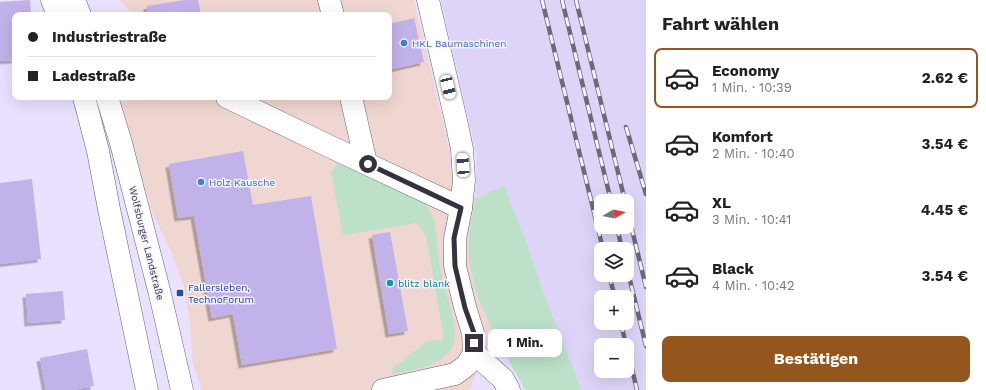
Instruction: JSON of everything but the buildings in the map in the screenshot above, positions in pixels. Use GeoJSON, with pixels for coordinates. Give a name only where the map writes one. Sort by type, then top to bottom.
{"type":"FeatureCollection","features":[{"type":"Feature","properties":{"kind":"street"},"geometry":{"type":"LineString","coordinates":[[52,0],[57,12]]}},
{"type":"Feature","properties":{"kind":"street"},"geometry":{"type":"LineString","coordinates":[[74,0],[79,12]]}},
{"type":"Feature","properties":{"kind":"street"},"geometry":{"type":"LineString","coordinates":[[329,0],[332,12]]}},
{"type":"Feature","properties":{"kind":"street"},"geometry":{"type":"LineString","coordinates":[[384,390],[455,374],[467,366],[474,354],[474,333],[465,308],[455,266],[454,238],[461,208],[464,180],[462,149],[428,0]]}},
{"type":"Feature","properties":{"kind":"street"},"geometry":{"type":"LineString","coordinates":[[85,100],[98,151],[147,390]]}},
{"type":"Feature","properties":{"kind":"street","name":"Wolfsburger Landstraße"},"geometry":{"type":"LineString","coordinates":[[108,100],[121,143],[158,286],[182,390]]}},
{"type":"Feature","properties":{"kind":"street"},"geometry":{"type":"LineString","coordinates":[[233,100],[461,208]]}},
{"type":"Feature","properties":{"kind":"street"},"geometry":{"type":"LineString","coordinates":[[352,100],[366,163]]}},
{"type":"Feature","properties":{"kind":"street"},"geometry":{"type":"LineString","coordinates":[[474,354],[502,379],[509,390]]}},
{"type":"Feature","properties":{"kind":"shaded area"},"geometry":{"type":"Polygon","coordinates":[[[119,0],[414,0],[449,148],[475,199],[469,234],[476,293],[493,332],[470,389],[202,390],[193,363],[189,315],[183,284],[172,254],[153,214],[120,103],[132,100],[392,100],[392,12],[131,12],[119,0]]]}},
{"type":"Feature","properties":{"kind":"shaded area"},"geometry":{"type":"Polygon","coordinates":[[[441,0],[646,0],[646,390],[581,390],[504,185],[475,199],[477,156],[441,0]]]}},
{"type":"Feature","properties":{"kind":"green space"},"geometry":{"type":"Polygon","coordinates":[[[339,162],[423,202],[432,215],[440,269],[453,317],[455,332],[454,343],[451,350],[437,362],[423,368],[392,374],[391,370],[426,342],[444,339],[426,235],[417,223],[343,235],[331,172],[339,162]]]}},
{"type":"Feature","properties":{"kind":"green space"},"geometry":{"type":"Polygon","coordinates":[[[504,185],[581,390],[525,390],[493,332],[476,293],[469,259],[469,234],[475,199],[504,185]]]}},
{"type":"Feature","properties":{"kind":"railway"},"geometry":{"type":"LineString","coordinates":[[542,0],[601,242]]}},
{"type":"Feature","properties":{"kind":"railway"},"geometry":{"type":"LineString","coordinates":[[562,0],[609,194]]}},
{"type":"Feature","properties":{"kind":"railway"},"geometry":{"type":"LineString","coordinates":[[576,0],[623,194]]}},
{"type":"Feature","properties":{"kind":"railway"},"geometry":{"type":"LineString","coordinates":[[626,127],[646,194]]}},
{"type":"Feature","properties":{"kind":"railway"},"geometry":{"type":"LineString","coordinates":[[619,234],[620,242]]}},
{"type":"Feature","properties":{"kind":"railway"},"geometry":{"type":"LineString","coordinates":[[633,234],[646,287]]}},
{"type":"Feature","properties":{"kind":"railway"},"geometry":{"type":"LineString","coordinates":[[611,282],[613,290]]}},
{"type":"Feature","properties":{"kind":"railway"},"geometry":{"type":"LineString","coordinates":[[630,282],[646,346]]}},
{"type":"Feature","properties":{"kind":"railway"},"geometry":{"type":"LineString","coordinates":[[623,330],[624,338]]}},
{"type":"Feature","properties":{"kind":"railway"},"geometry":{"type":"LineString","coordinates":[[634,377],[637,390]]}},
{"type":"Feature","properties":{"kind":"place","name":"HKL Baumaschinen"},"geometry":{"type":"Point","coordinates":[404,43]}},
{"type":"Feature","properties":{"kind":"place","name":"Holz Kausche"},"geometry":{"type":"Point","coordinates":[201,182]}},
{"type":"Feature","properties":{"kind":"place","name":"blitz blank"},"geometry":{"type":"Point","coordinates":[390,283]}},
{"type":"Feature","properties":{"kind":"place","name":"Fallersleben, TechnoForum"},"geometry":{"type":"Point","coordinates":[180,293]}},
{"type":"Feature","properties":{"kind":"route"},"geometry":{"type":"LineString","coordinates":[[368,164],[461,208],[454,238],[455,266],[465,308],[474,333],[474,343]]}}]}
